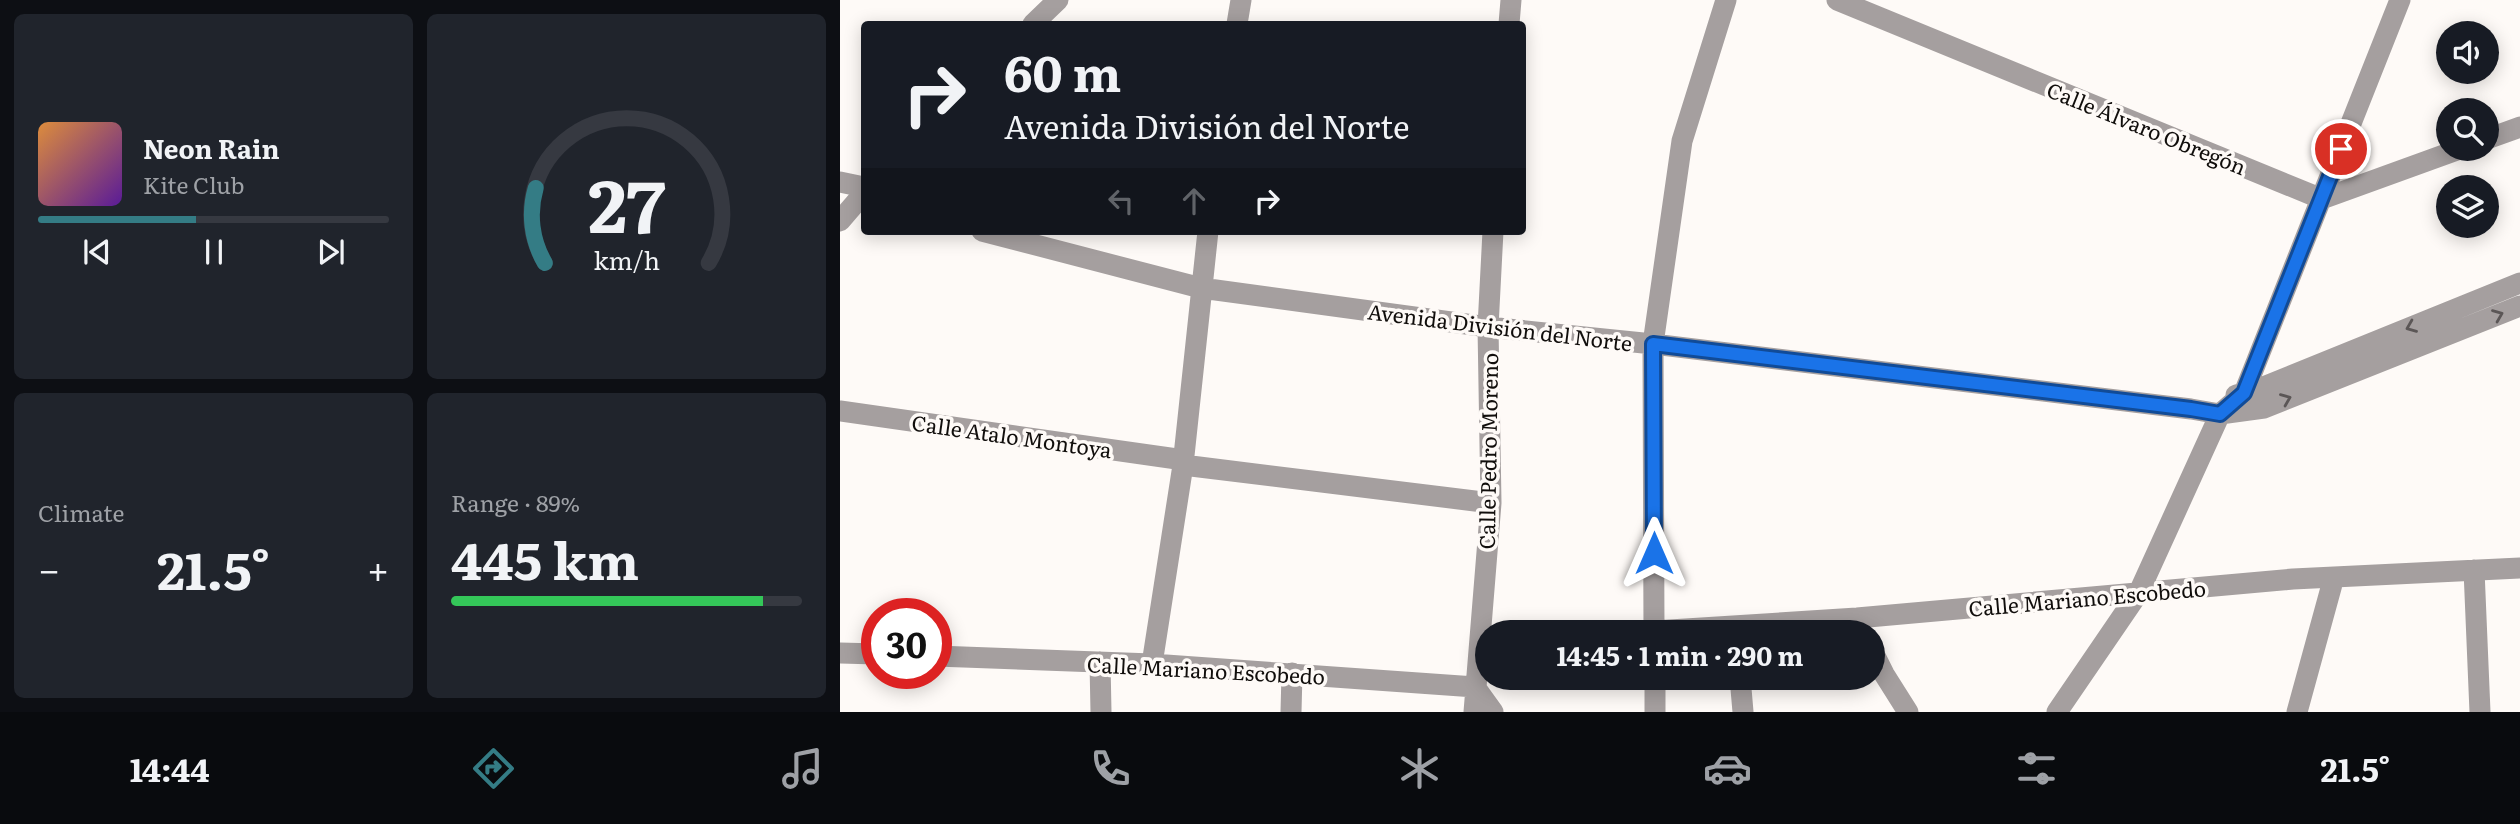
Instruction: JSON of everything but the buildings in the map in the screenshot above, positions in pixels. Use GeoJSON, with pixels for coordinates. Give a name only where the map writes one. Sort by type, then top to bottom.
{"type":"FeatureCollection","features":[{"type":"Feature","properties":{"kind":"street"},"geometry":{"type":"LineString","coordinates":[[1036,21],[1058,0]]}},
{"type":"Feature","properties":{"kind":"street"},"geometry":{"type":"LineString","coordinates":[[1238,21],[1241,0]]}},
{"type":"Feature","properties":{"kind":"street"},"geometry":{"type":"LineString","coordinates":[[1509,21],[1511,0]]}},
{"type":"Feature","properties":{"kind":"street"},"geometry":{"type":"LineString","coordinates":[[1654,620],[1653,344],[1682,141],[1726,0]]}},
{"type":"Feature","properties":{"kind":"street","name":"Calle Álvaro Obregón"},"geometry":{"type":"LineString","coordinates":[[1837,0],[2322,199]]}},
{"type":"Feature","properties":{"kind":"street"},"geometry":{"type":"LineString","coordinates":[[2057,712],[2139,592],[2220,414],[2244,393],[2400,0]]}},
{"type":"Feature","properties":{"kind":"street"},"geometry":{"type":"LineString","coordinates":[[2499,135],[2520,127]]}},
{"type":"Feature","properties":{"kind":"street"},"geometry":{"type":"LineString","coordinates":[[2322,199],[2436,158]]}},
{"type":"Feature","properties":{"kind":"street"},"geometry":{"type":"LineString","coordinates":[[840,182],[857,199],[840,222]]}},
{"type":"Feature","properties":{"kind":"street","name":"Avenida División del Norte"},"geometry":{"type":"LineString","coordinates":[[997,235],[1201,288],[1488,327],[1653,344],[2220,414],[2264,408],[2520,306]]}},
{"type":"Feature","properties":{"kind":"street"},"geometry":{"type":"LineString","coordinates":[[1152,664],[1183,462],[1208,235]]}},
{"type":"Feature","properties":{"kind":"street","name":"Calle Pedro Moreno"},"geometry":{"type":"LineString","coordinates":[[1480,620],[1490,503],[1488,327],[1493,235]]}},
{"type":"Feature","properties":{"kind":"street","name":"Avenida División del Norte"},"geometry":{"type":"LineString","coordinates":[[2191,409],[2261,388],[2520,283]]}},
{"type":"Feature","properties":{"kind":"street","name":"Calle Atalo Montoya"},"geometry":{"type":"LineString","coordinates":[[840,411],[1183,462],[1490,503]]}},
{"type":"Feature","properties":{"kind":"street","name":"Calle Mariano Escobedo"},"geometry":{"type":"LineString","coordinates":[[1885,622],[2139,592],[2334,577],[2520,568]]}},
{"type":"Feature","properties":{"kind":"street"},"geometry":{"type":"LineString","coordinates":[[2474,570],[2480,712]]}},
{"type":"Feature","properties":{"kind":"street"},"geometry":{"type":"LineString","coordinates":[[2297,712],[2334,577]]}},
{"type":"Feature","properties":{"kind":"street"},"geometry":{"type":"LineString","coordinates":[[840,653],[861,654]]}},
{"type":"Feature","properties":{"kind":"street","name":"Calle Mariano Escobedo"},"geometry":{"type":"LineString","coordinates":[[952,657],[1152,664],[1475,687]]}},
{"type":"Feature","properties":{"kind":"street"},"geometry":{"type":"LineString","coordinates":[[1100,662],[1101,712]]}},
{"type":"Feature","properties":{"kind":"street"},"geometry":{"type":"LineString","coordinates":[[1885,672],[1908,712]]}},
{"type":"Feature","properties":{"kind":"street"},"geometry":{"type":"LineString","coordinates":[[1291,712],[1292,673]]}},
{"type":"Feature","properties":{"kind":"street","name":"Calle Pedro Moreno"},"geometry":{"type":"LineString","coordinates":[[1474,712],[1475,687]]}},
{"type":"Feature","properties":{"kind":"street"},"geometry":{"type":"LineString","coordinates":[[1477,690],[1493,712]]}},
{"type":"Feature","properties":{"kind":"street"},"geometry":{"type":"LineString","coordinates":[[1655,690],[1655,712]]}},
{"type":"Feature","properties":{"kind":"street"},"geometry":{"type":"LineString","coordinates":[[1741,690],[1742,712]]}},
{"type":"Feature","properties":{"kind":"route"},"geometry":{"type":"LineString","coordinates":[[1654,553],[1653,344],[2220,414],[2244,393],[2341,149]]}}]}
